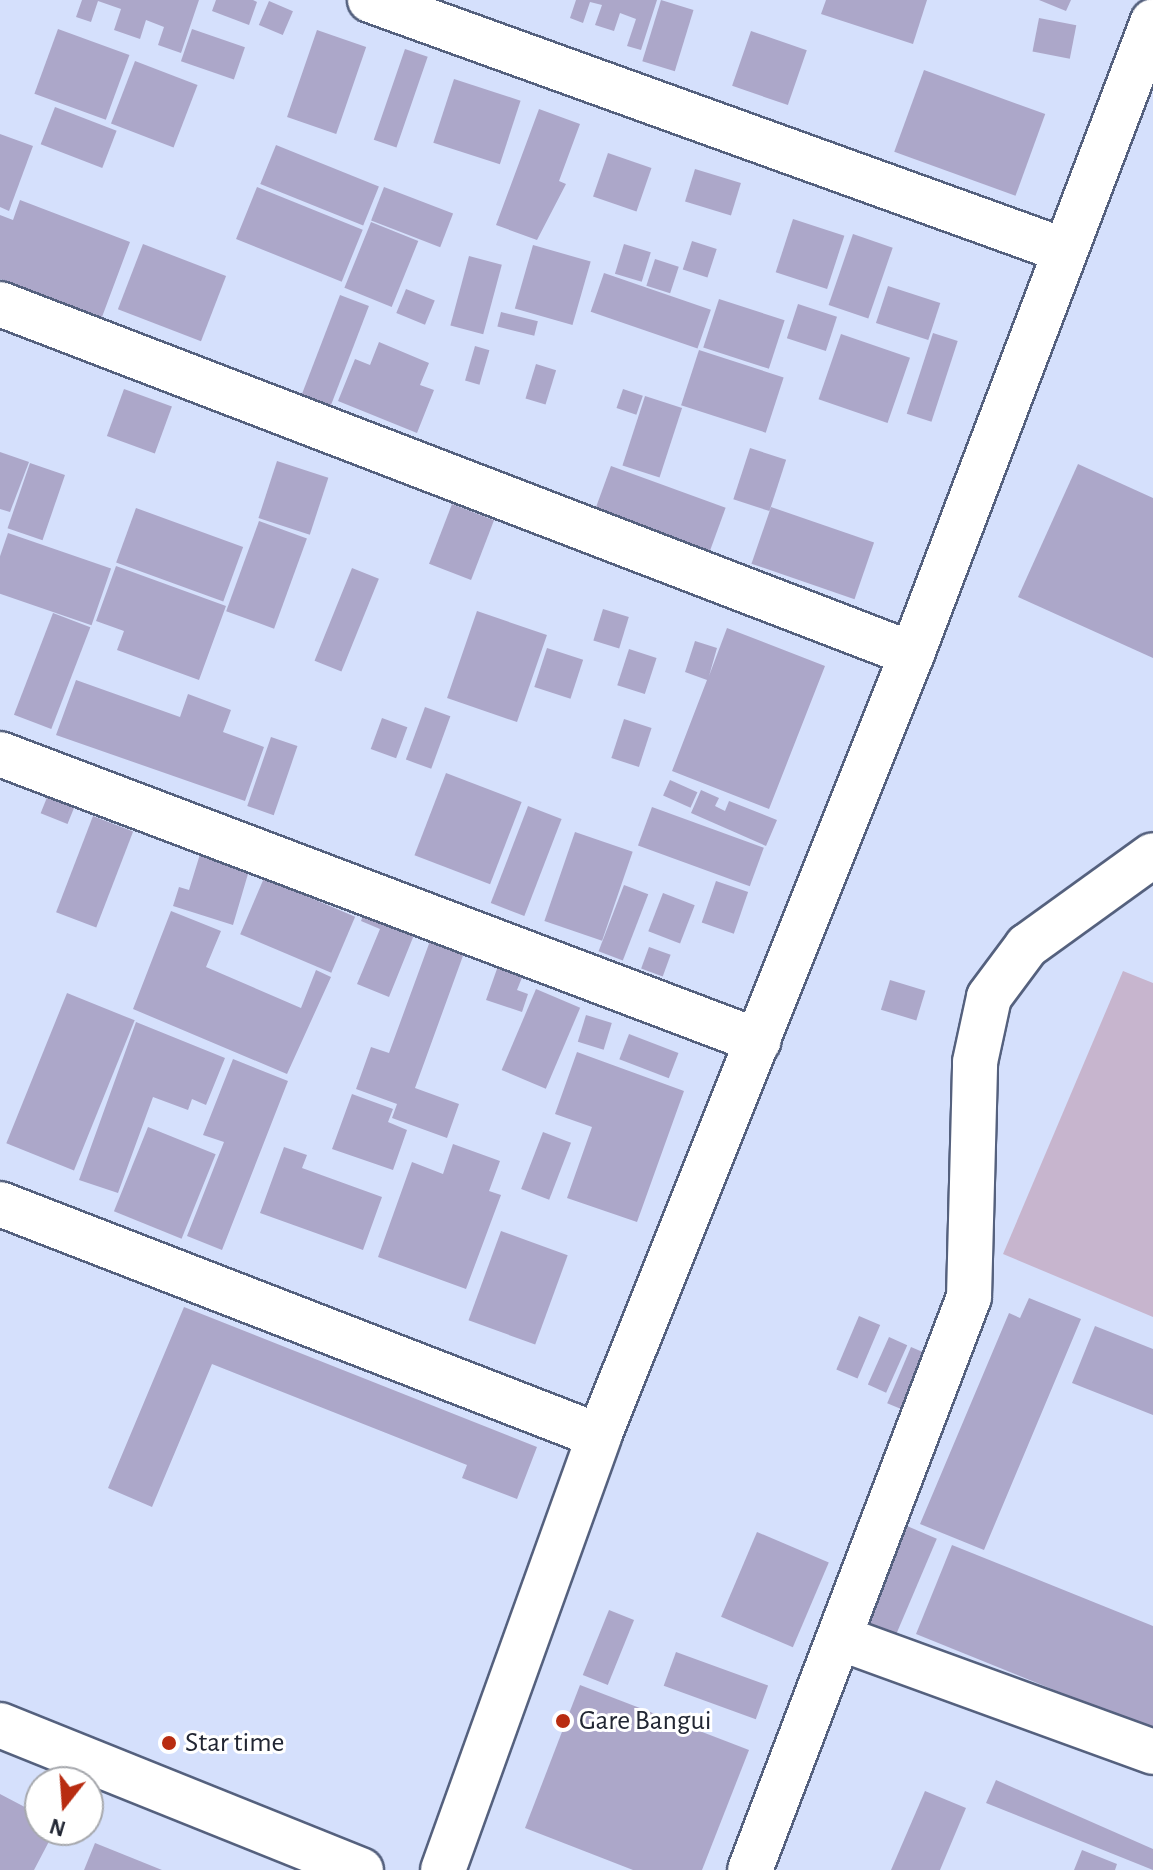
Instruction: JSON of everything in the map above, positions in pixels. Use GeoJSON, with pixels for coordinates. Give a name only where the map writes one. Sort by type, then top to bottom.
{"type":"FeatureCollection","features":[{"type":"Feature","properties":{"kind":"street"},"geometry":{"type":"LineString","coordinates":[[377,1],[1063,250]]}},
{"type":"Feature","properties":{"kind":"street"},"geometry":{"type":"LineString","coordinates":[[443,1870],[599,1436],[912,654],[1063,250],[1153,21]]}},
{"type":"Feature","properties":{"kind":"street"},"geometry":{"type":"LineString","coordinates":[[0,304],[912,654]]}},
{"type":"Feature","properties":{"kind":"street"},"geometry":{"type":"LineString","coordinates":[[0,754],[758,1041]]}},
{"type":"Feature","properties":{"kind":"street"},"geometry":{"type":"LineString","coordinates":[[750,1870],[969,1297],[975,1062],[989,997],[1027,946],[1153,855]]}},
{"type":"Feature","properties":{"kind":"street"},"geometry":{"type":"LineString","coordinates":[[0,1204],[599,1436]]}},
{"type":"Feature","properties":{"kind":"street"},"geometry":{"type":"LineString","coordinates":[[840,1638],[1153,1752]]}},
{"type":"Feature","properties":{"kind":"street"},"geometry":{"type":"LineString","coordinates":[[0,1725],[361,1870]]}},
{"type":"Feature","properties":{"kind":"shaded area"},"geometry":{"type":"Polygon","coordinates":[[[1123,971],[1153,983],[1153,1317],[1003,1254],[1123,971]]]}},
{"type":"Feature","properties":{"kind":"building"},"geometry":{"type":"Polygon","coordinates":[[[82,0],[199,0],[181,53],[158,45],[164,27],[146,20],[140,39],[114,30],[121,9],[98,1],[91,22],[76,17],[82,0]]]}},
{"type":"Feature","properties":{"kind":"building"},"geometry":{"type":"Polygon","coordinates":[[[216,0],[257,2],[249,25],[212,11],[216,0]]]}},
{"type":"Feature","properties":{"kind":"building"},"geometry":{"type":"Polygon","coordinates":[[[576,0],[657,0],[641,50],[627,46],[636,19],[620,13],[614,31],[595,25],[602,5],[590,2],[583,23],[570,18],[576,0]]]}},
{"type":"Feature","properties":{"kind":"building"},"geometry":{"type":"Polygon","coordinates":[[[661,0],[694,10],[675,71],[642,61],[661,0]]]}},
{"type":"Feature","properties":{"kind":"building"},"geometry":{"type":"Polygon","coordinates":[[[826,0],[927,0],[913,44],[821,14],[826,0]]]}},
{"type":"Feature","properties":{"kind":"building"},"geometry":{"type":"Polygon","coordinates":[[[1039,0],[1071,0],[1066,11],[1039,0]]]}},
{"type":"Feature","properties":{"kind":"building"},"geometry":{"type":"Polygon","coordinates":[[[269,1],[293,11],[283,35],[259,25],[269,1]]]}},
{"type":"Feature","properties":{"kind":"building"},"geometry":{"type":"Polygon","coordinates":[[[1039,18],[1076,25],[1070,59],[1033,51],[1039,18]]]}},
{"type":"Feature","properties":{"kind":"building"},"geometry":{"type":"Polygon","coordinates":[[[58,29],[129,55],[106,120],[34,94],[58,29]]]}},
{"type":"Feature","properties":{"kind":"building"},"geometry":{"type":"Polygon","coordinates":[[[192,29],[245,47],[234,79],[181,61],[192,29]]]}},
{"type":"Feature","properties":{"kind":"building"},"geometry":{"type":"Polygon","coordinates":[[[317,30],[366,47],[336,134],[287,117],[317,30]]]}},
{"type":"Feature","properties":{"kind":"building"},"geometry":{"type":"Polygon","coordinates":[[[751,31],[807,50],[788,105],[732,86],[751,31]]]}},
{"type":"Feature","properties":{"kind":"building"},"geometry":{"type":"Polygon","coordinates":[[[405,49],[428,57],[396,148],[374,140],[405,49]]]}},
{"type":"Feature","properties":{"kind":"building"},"geometry":{"type":"Polygon","coordinates":[[[135,61],[198,85],[174,148],[111,124],[135,61]]]}},
{"type":"Feature","properties":{"kind":"building"},"geometry":{"type":"Polygon","coordinates":[[[924,70],[1045,114],[1015,196],[894,152],[924,70]]]}},
{"type":"Feature","properties":{"kind":"building"},"geometry":{"type":"Polygon","coordinates":[[[454,79],[521,101],[500,164],[433,143],[454,79]]]}},
{"type":"Feature","properties":{"kind":"building"},"geometry":{"type":"Polygon","coordinates":[[[55,107],[117,131],[102,168],[41,144],[55,107]]]}},
{"type":"Feature","properties":{"kind":"building"},"geometry":{"type":"Polygon","coordinates":[[[539,109],[580,124],[559,181],[566,184],[537,240],[496,225],[539,109]]]}},
{"type":"Feature","properties":{"kind":"building"},"geometry":{"type":"Polygon","coordinates":[[[0,134],[33,146],[9,211],[0,207],[0,134]]]}},
{"type":"Feature","properties":{"kind":"building"},"geometry":{"type":"Polygon","coordinates":[[[276,145],[379,187],[363,226],[260,184],[276,145]]]}},
{"type":"Feature","properties":{"kind":"building"},"geometry":{"type":"Polygon","coordinates":[[[608,153],[651,168],[637,211],[593,196],[608,153]]]}},
{"type":"Feature","properties":{"kind":"building"},"geometry":{"type":"Polygon","coordinates":[[[695,169],[741,183],[731,216],[685,202],[695,169]]]}},
{"type":"Feature","properties":{"kind":"building"},"geometry":{"type":"Polygon","coordinates":[[[257,187],[363,230],[342,282],[236,239],[257,187]]]}},
{"type":"Feature","properties":{"kind":"building"},"geometry":{"type":"Polygon","coordinates":[[[384,187],[453,214],[440,247],[371,221],[384,187]]]}},
{"type":"Feature","properties":{"kind":"building"},"geometry":{"type":"Polygon","coordinates":[[[20,200],[130,242],[102,317],[0,279],[0,215],[13,220],[20,200]]]}},
{"type":"Feature","properties":{"kind":"building"},"geometry":{"type":"Polygon","coordinates":[[[793,219],[844,236],[827,289],[776,272],[793,219]]]}},
{"type":"Feature","properties":{"kind":"building"},"geometry":{"type":"Polygon","coordinates":[[[371,222],[418,241],[392,307],[344,288],[371,222]]]}},
{"type":"Feature","properties":{"kind":"building"},"geometry":{"type":"Polygon","coordinates":[[[853,234],[893,248],[868,319],[829,305],[853,234]]]}},
{"type":"Feature","properties":{"kind":"building"},"geometry":{"type":"Polygon","coordinates":[[[692,241],[717,249],[707,278],[683,270],[692,241]]]}},
{"type":"Feature","properties":{"kind":"building"},"geometry":{"type":"Polygon","coordinates":[[[143,244],[226,276],[201,341],[118,309],[143,244]]]}},
{"type":"Feature","properties":{"kind":"building"},"geometry":{"type":"Polygon","coordinates":[[[624,244],[651,252],[642,282],[615,274],[624,244]]]}},
{"type":"Feature","properties":{"kind":"building"},"geometry":{"type":"Polygon","coordinates":[[[533,245],[591,262],[572,325],[515,308],[533,245]]]}},
{"type":"Feature","properties":{"kind":"building"},"geometry":{"type":"Polygon","coordinates":[[[469,256],[502,265],[483,334],[450,326],[469,256]]]}},
{"type":"Feature","properties":{"kind":"building"},"geometry":{"type":"Polygon","coordinates":[[[655,259],[679,267],[670,293],[646,286],[655,259]]]}},
{"type":"Feature","properties":{"kind":"building"},"geometry":{"type":"Polygon","coordinates":[[[604,273],[711,310],[697,349],[591,312],[604,273]]]}},
{"type":"Feature","properties":{"kind":"building"},"geometry":{"type":"Polygon","coordinates":[[[888,286],[940,303],[928,340],[876,323],[888,286]]]}},
{"type":"Feature","properties":{"kind":"building"},"geometry":{"type":"Polygon","coordinates":[[[406,289],[435,301],[425,325],[396,313],[406,289]]]}},
{"type":"Feature","properties":{"kind":"building"},"geometry":{"type":"Polygon","coordinates":[[[340,295],[369,306],[330,407],[301,396],[340,295]]]}},
{"type":"Feature","properties":{"kind":"building"},"geometry":{"type":"Polygon","coordinates":[[[719,299],[785,320],[769,369],[703,348],[719,299]]]}},
{"type":"Feature","properties":{"kind":"building"},"geometry":{"type":"Polygon","coordinates":[[[798,304],[837,317],[826,351],[787,338],[798,304]]]}},
{"type":"Feature","properties":{"kind":"building"},"geometry":{"type":"Polygon","coordinates":[[[501,312],[538,321],[534,336],[497,327],[501,312]]]}},
{"type":"Feature","properties":{"kind":"building"},"geometry":{"type":"Polygon","coordinates":[[[933,333],[958,341],[931,422],[907,414],[933,333]]]}},
{"type":"Feature","properties":{"kind":"building"},"geometry":{"type":"Polygon","coordinates":[[[841,334],[910,358],[888,423],[819,399],[841,334]]]}},
{"type":"Feature","properties":{"kind":"building"},"geometry":{"type":"Polygon","coordinates":[[[379,342],[429,363],[420,385],[434,390],[417,433],[338,401],[355,359],[370,365],[379,342]]]}},
{"type":"Feature","properties":{"kind":"building"},"geometry":{"type":"Polygon","coordinates":[[[475,346],[489,350],[479,385],[465,381],[475,346]]]}},
{"type":"Feature","properties":{"kind":"building"},"geometry":{"type":"Polygon","coordinates":[[[699,350],[784,378],[766,433],[681,405],[699,350]]]}},
{"type":"Feature","properties":{"kind":"building"},"geometry":{"type":"Polygon","coordinates":[[[536,364],[556,370],[546,405],[525,398],[536,364]]]}},
{"type":"Feature","properties":{"kind":"building"},"geometry":{"type":"Polygon","coordinates":[[[124,389],[172,406],[155,453],[107,436],[124,389]]]}},
{"type":"Feature","properties":{"kind":"building"},"geometry":{"type":"Polygon","coordinates":[[[623,389],[643,396],[636,415],[616,408],[623,389]]]}},
{"type":"Feature","properties":{"kind":"building"},"geometry":{"type":"Polygon","coordinates":[[[645,396],[682,408],[660,477],[622,465],[645,396]]]}},
{"type":"Feature","properties":{"kind":"building"},"geometry":{"type":"Polygon","coordinates":[[[750,448],[786,460],[769,511],[733,499],[750,448]]]}},
{"type":"Feature","properties":{"kind":"building"},"geometry":{"type":"Polygon","coordinates":[[[0,452],[29,462],[10,512],[0,509],[0,452]]]}},
{"type":"Feature","properties":{"kind":"building"},"geometry":{"type":"Polygon","coordinates":[[[277,461],[328,478],[310,535],[258,518],[277,461]]]}},
{"type":"Feature","properties":{"kind":"building"},"geometry":{"type":"Polygon","coordinates":[[[30,463],[65,475],[43,540],[8,528],[30,463]]]}},
{"type":"Feature","properties":{"kind":"building"},"geometry":{"type":"Polygon","coordinates":[[[1078,464],[1153,498],[1153,658],[1018,597],[1078,464]]]}},
{"type":"Feature","properties":{"kind":"building"},"geometry":{"type":"Polygon","coordinates":[[[611,466],[726,508],[710,551],[595,509],[611,466]]]}},
{"type":"Feature","properties":{"kind":"building"},"geometry":{"type":"Polygon","coordinates":[[[452,504],[494,520],[471,580],[429,564],[452,504]]]}},
{"type":"Feature","properties":{"kind":"building"},"geometry":{"type":"Polygon","coordinates":[[[771,507],[874,542],[855,599],[751,564],[771,507]]]}},
{"type":"Feature","properties":{"kind":"building"},"geometry":{"type":"Polygon","coordinates":[[[136,508],[243,547],[223,601],[116,563],[136,508]]]}},
{"type":"Feature","properties":{"kind":"building"},"geometry":{"type":"Polygon","coordinates":[[[259,521],[307,538],[274,629],[226,611],[259,521]]]}},
{"type":"Feature","properties":{"kind":"building"},"geometry":{"type":"Polygon","coordinates":[[[8,533],[111,568],[92,625],[0,594],[0,556],[8,533]]]}},
{"type":"Feature","properties":{"kind":"building"},"geometry":{"type":"Polygon","coordinates":[[[116,566],[226,606],[199,680],[117,650],[124,631],[96,621],[116,566]]]}},
{"type":"Feature","properties":{"kind":"building"},"geometry":{"type":"Polygon","coordinates":[[[352,568],[379,579],[341,672],[315,661],[352,568]]]}},
{"type":"Feature","properties":{"kind":"building"},"geometry":{"type":"Polygon","coordinates":[[[603,609],[629,617],[619,648],[593,641],[603,609]]]}},
{"type":"Feature","properties":{"kind":"building"},"geometry":{"type":"Polygon","coordinates":[[[477,611],[547,635],[517,722],[447,698],[477,611]]]}},
{"type":"Feature","properties":{"kind":"building"},"geometry":{"type":"Polygon","coordinates":[[[53,613],[90,627],[51,729],[14,715],[53,613]]]}},
{"type":"Feature","properties":{"kind":"building"},"geometry":{"type":"Polygon","coordinates":[[[727,628],[825,666],[769,809],[672,771],[707,680],[685,672],[695,641],[717,648],[709,676],[727,628]]]}},
{"type":"Feature","properties":{"kind":"building"},"geometry":{"type":"Polygon","coordinates":[[[547,648],[583,660],[570,699],[534,687],[547,648]]]}},
{"type":"Feature","properties":{"kind":"building"},"geometry":{"type":"Polygon","coordinates":[[[629,649],[657,658],[645,694],[617,685],[629,649]]]}},
{"type":"Feature","properties":{"kind":"building"},"geometry":{"type":"Polygon","coordinates":[[[76,680],[180,717],[188,694],[231,710],[223,732],[264,747],[245,801],[56,735],[76,680]]]}},
{"type":"Feature","properties":{"kind":"building"},"geometry":{"type":"Polygon","coordinates":[[[425,707],[450,716],[431,769],[406,760],[425,707]]]}},
{"type":"Feature","properties":{"kind":"building"},"geometry":{"type":"Polygon","coordinates":[[[382,718],[407,727],[396,758],[371,749],[382,718]]]}},
{"type":"Feature","properties":{"kind":"building"},"geometry":{"type":"Polygon","coordinates":[[[624,719],[652,728],[639,767],[611,758],[624,719]]]}},
{"type":"Feature","properties":{"kind":"building"},"geometry":{"type":"Polygon","coordinates":[[[271,737],[297,746],[274,815],[247,806],[271,737]]]}},
{"type":"Feature","properties":{"kind":"building"},"geometry":{"type":"Polygon","coordinates":[[[446,773],[522,802],[490,884],[414,855],[446,773]]]}},
{"type":"Feature","properties":{"kind":"building"},"geometry":{"type":"Polygon","coordinates":[[[670,780],[697,792],[690,808],[663,796],[670,780]]]}},
{"type":"Feature","properties":{"kind":"building"},"geometry":{"type":"Polygon","coordinates":[[[50,790],[77,801],[68,824],[41,813],[50,790]]]}},
{"type":"Feature","properties":{"kind":"building"},"geometry":{"type":"Polygon","coordinates":[[[701,790],[719,798],[715,806],[725,811],[729,801],[777,820],[766,846],[691,813],[701,790]]]}},
{"type":"Feature","properties":{"kind":"building"},"geometry":{"type":"Polygon","coordinates":[[[528,806],[562,819],[524,916],[491,903],[528,806]]]}},
{"type":"Feature","properties":{"kind":"building"},"geometry":{"type":"Polygon","coordinates":[[[652,807],[764,848],[750,886],[638,846],[652,807]]]}},
{"type":"Feature","properties":{"kind":"building"},"geometry":{"type":"Polygon","coordinates":[[[93,816],[133,831],[96,928],[56,912],[93,816]]]}},
{"type":"Feature","properties":{"kind":"building"},"geometry":{"type":"Polygon","coordinates":[[[575,832],[633,852],[602,941],[544,921],[575,832]]]}},
{"type":"Feature","properties":{"kind":"building"},"geometry":{"type":"Polygon","coordinates":[[[201,851],[250,867],[233,925],[173,906],[179,887],[189,890],[201,851]]]}},
{"type":"Feature","properties":{"kind":"building"},"geometry":{"type":"Polygon","coordinates":[[[264,878],[355,917],[331,973],[240,934],[264,878]]]}},
{"type":"Feature","properties":{"kind":"building"},"geometry":{"type":"Polygon","coordinates":[[[716,881],[748,892],[734,934],[702,923],[716,881]]]}},
{"type":"Feature","properties":{"kind":"building"},"geometry":{"type":"Polygon","coordinates":[[[624,885],[648,894],[623,961],[599,951],[624,885]]]}},
{"type":"Feature","properties":{"kind":"building"},"geometry":{"type":"Polygon","coordinates":[[[663,893],[695,905],[680,943],[648,931],[663,893]]]}},
{"type":"Feature","properties":{"kind":"building"},"geometry":{"type":"Polygon","coordinates":[[[368,903],[383,921],[414,935],[389,997],[357,984],[380,929],[361,921],[368,903]]]}},
{"type":"Feature","properties":{"kind":"building"},"geometry":{"type":"Polygon","coordinates":[[[171,911],[221,931],[206,967],[301,1008],[316,970],[331,977],[287,1074],[133,1009],[171,911]]]}},
{"type":"Feature","properties":{"kind":"building"},"geometry":{"type":"Polygon","coordinates":[[[430,941],[464,953],[415,1088],[459,1104],[447,1138],[392,1118],[397,1104],[356,1089],[371,1047],[389,1053],[430,941]]]}},
{"type":"Feature","properties":{"kind":"building"},"geometry":{"type":"Polygon","coordinates":[[[649,947],[671,955],[663,976],[641,969],[649,947]]]}},
{"type":"Feature","properties":{"kind":"building"},"geometry":{"type":"Polygon","coordinates":[[[498,966],[523,975],[517,990],[528,994],[522,1012],[486,1000],[498,966]]]}},
{"type":"Feature","properties":{"kind":"building"},"geometry":{"type":"Polygon","coordinates":[[[890,980],[925,991],[916,1020],[881,1010],[890,980]]]}},
{"type":"Feature","properties":{"kind":"building"},"geometry":{"type":"Polygon","coordinates":[[[536,989],[580,1008],[546,1089],[502,1070],[536,989]]]}},
{"type":"Feature","properties":{"kind":"building"},"geometry":{"type":"Polygon","coordinates":[[[67,993],[135,1020],[74,1171],[6,1143],[67,993]]]}},
{"type":"Feature","properties":{"kind":"building"},"geometry":{"type":"Polygon","coordinates":[[[586,1015],[612,1023],[604,1050],[578,1042],[586,1015]]]}},
{"type":"Feature","properties":{"kind":"building"},"geometry":{"type":"Polygon","coordinates":[[[136,1022],[225,1058],[206,1105],[192,1099],[188,1110],[153,1097],[118,1193],[79,1180],[136,1022]]]}},
{"type":"Feature","properties":{"kind":"building"},"geometry":{"type":"Polygon","coordinates":[[[629,1034],[678,1053],[669,1078],[619,1059],[629,1034]]]}},
{"type":"Feature","properties":{"kind":"building"},"geometry":{"type":"Polygon","coordinates":[[[577,1052],[684,1091],[637,1222],[567,1198],[592,1127],[555,1114],[577,1052]]]}},
{"type":"Feature","properties":{"kind":"building"},"geometry":{"type":"Polygon","coordinates":[[[233,1059],[288,1081],[222,1250],[187,1236],[224,1142],[203,1135],[233,1059]]]}},
{"type":"Feature","properties":{"kind":"building"},"geometry":{"type":"Polygon","coordinates":[[[352,1094],[393,1109],[388,1122],[407,1130],[393,1170],[332,1149],[352,1094]]]}},
{"type":"Feature","properties":{"kind":"building"},"geometry":{"type":"Polygon","coordinates":[[[148,1127],[216,1154],[182,1239],[114,1211],[148,1127]]]}},
{"type":"Feature","properties":{"kind":"building"},"geometry":{"type":"Polygon","coordinates":[[[543,1132],[571,1143],[549,1200],[521,1189],[543,1132]]]}},
{"type":"Feature","properties":{"kind":"building"},"geometry":{"type":"Polygon","coordinates":[[[453,1144],[500,1161],[489,1191],[501,1195],[466,1289],[378,1257],[412,1162],[443,1174],[453,1144]]]}},
{"type":"Feature","properties":{"kind":"building"},"geometry":{"type":"Polygon","coordinates":[[[284,1147],[307,1155],[302,1168],[382,1197],[363,1250],[260,1213],[284,1147]]]}},
{"type":"Feature","properties":{"kind":"building"},"geometry":{"type":"Polygon","coordinates":[[[501,1231],[568,1255],[535,1345],[469,1320],[501,1231]]]}},
{"type":"Feature","properties":{"kind":"building"},"geometry":{"type":"Polygon","coordinates":[[[1029,1298],[1081,1319],[984,1550],[920,1524],[1009,1313],[1020,1318],[1029,1298]]]}},
{"type":"Feature","properties":{"kind":"building"},"geometry":{"type":"Polygon","coordinates":[[[184,1307],[537,1447],[517,1499],[462,1478],[467,1465],[212,1364],[152,1507],[108,1488],[184,1307]]]}},
{"type":"Feature","properties":{"kind":"building"},"geometry":{"type":"Polygon","coordinates":[[[859,1316],[880,1325],[858,1378],[836,1369],[859,1316]]]}},
{"type":"Feature","properties":{"kind":"building"},"geometry":{"type":"Polygon","coordinates":[[[1095,1326],[1153,1349],[1153,1415],[1072,1383],[1095,1326]]]}},
{"type":"Feature","properties":{"kind":"building"},"geometry":{"type":"Polygon","coordinates":[[[889,1337],[907,1345],[886,1393],[868,1385],[889,1337]]]}},
{"type":"Feature","properties":{"kind":"building"},"geometry":{"type":"Polygon","coordinates":[[[911,1347],[930,1355],[906,1411],[887,1403],[911,1347]]]}},
{"type":"Feature","properties":{"kind":"building"},"geometry":{"type":"Polygon","coordinates":[[[900,1523],[937,1539],[895,1638],[858,1622],[900,1523]]]}},
{"type":"Feature","properties":{"kind":"building"},"geometry":{"type":"Polygon","coordinates":[[[757,1532],[829,1562],[793,1647],[721,1617],[757,1532]]]}},
{"type":"Feature","properties":{"kind":"building"},"geometry":{"type":"Polygon","coordinates":[[[952,1545],[1153,1626],[1153,1730],[916,1634],[952,1545]]]}},
{"type":"Feature","properties":{"kind":"building"},"geometry":{"type":"Polygon","coordinates":[[[609,1610],[634,1620],[608,1685],[583,1675],[609,1610]]]}},
{"type":"Feature","properties":{"kind":"building"},"geometry":{"type":"Polygon","coordinates":[[[676,1652],[768,1686],[756,1719],[664,1686],[676,1652]]]}},
{"type":"Feature","properties":{"kind":"building"},"geometry":{"type":"Polygon","coordinates":[[[580,1685],[749,1750],[702,1870],[633,1870],[525,1828],[580,1685]]]}},
{"type":"Feature","properties":{"kind":"building"},"geometry":{"type":"Polygon","coordinates":[[[996,1780],[1153,1849],[1153,1870],[986,1803],[996,1780]]]}},
{"type":"Feature","properties":{"kind":"building"},"geometry":{"type":"Polygon","coordinates":[[[925,1791],[966,1808],[940,1870],[891,1870],[925,1791]]]}},
{"type":"Feature","properties":{"kind":"building"},"geometry":{"type":"Polygon","coordinates":[[[0,1794],[24,1807],[24,1846],[47,1846],[34,1870],[0,1870],[0,1794]]]}},
{"type":"Feature","properties":{"kind":"building"},"geometry":{"type":"Polygon","coordinates":[[[94,1846],[102,1846],[162,1870],[84,1870],[94,1846]]]}},
{"type":"Feature","properties":{"kind":"building"},"geometry":{"type":"Polygon","coordinates":[[[1082,1850],[1117,1864],[1115,1870],[1074,1870],[1082,1850]]]}},
{"type":"Feature","properties":{"kind":"place","name":"Gare Bangui"},"geometry":{"type":"Point","coordinates":[563,1721]}},
{"type":"Feature","properties":{"kind":"place","name":"Star time"},"geometry":{"type":"Point","coordinates":[169,1743]}}]}
